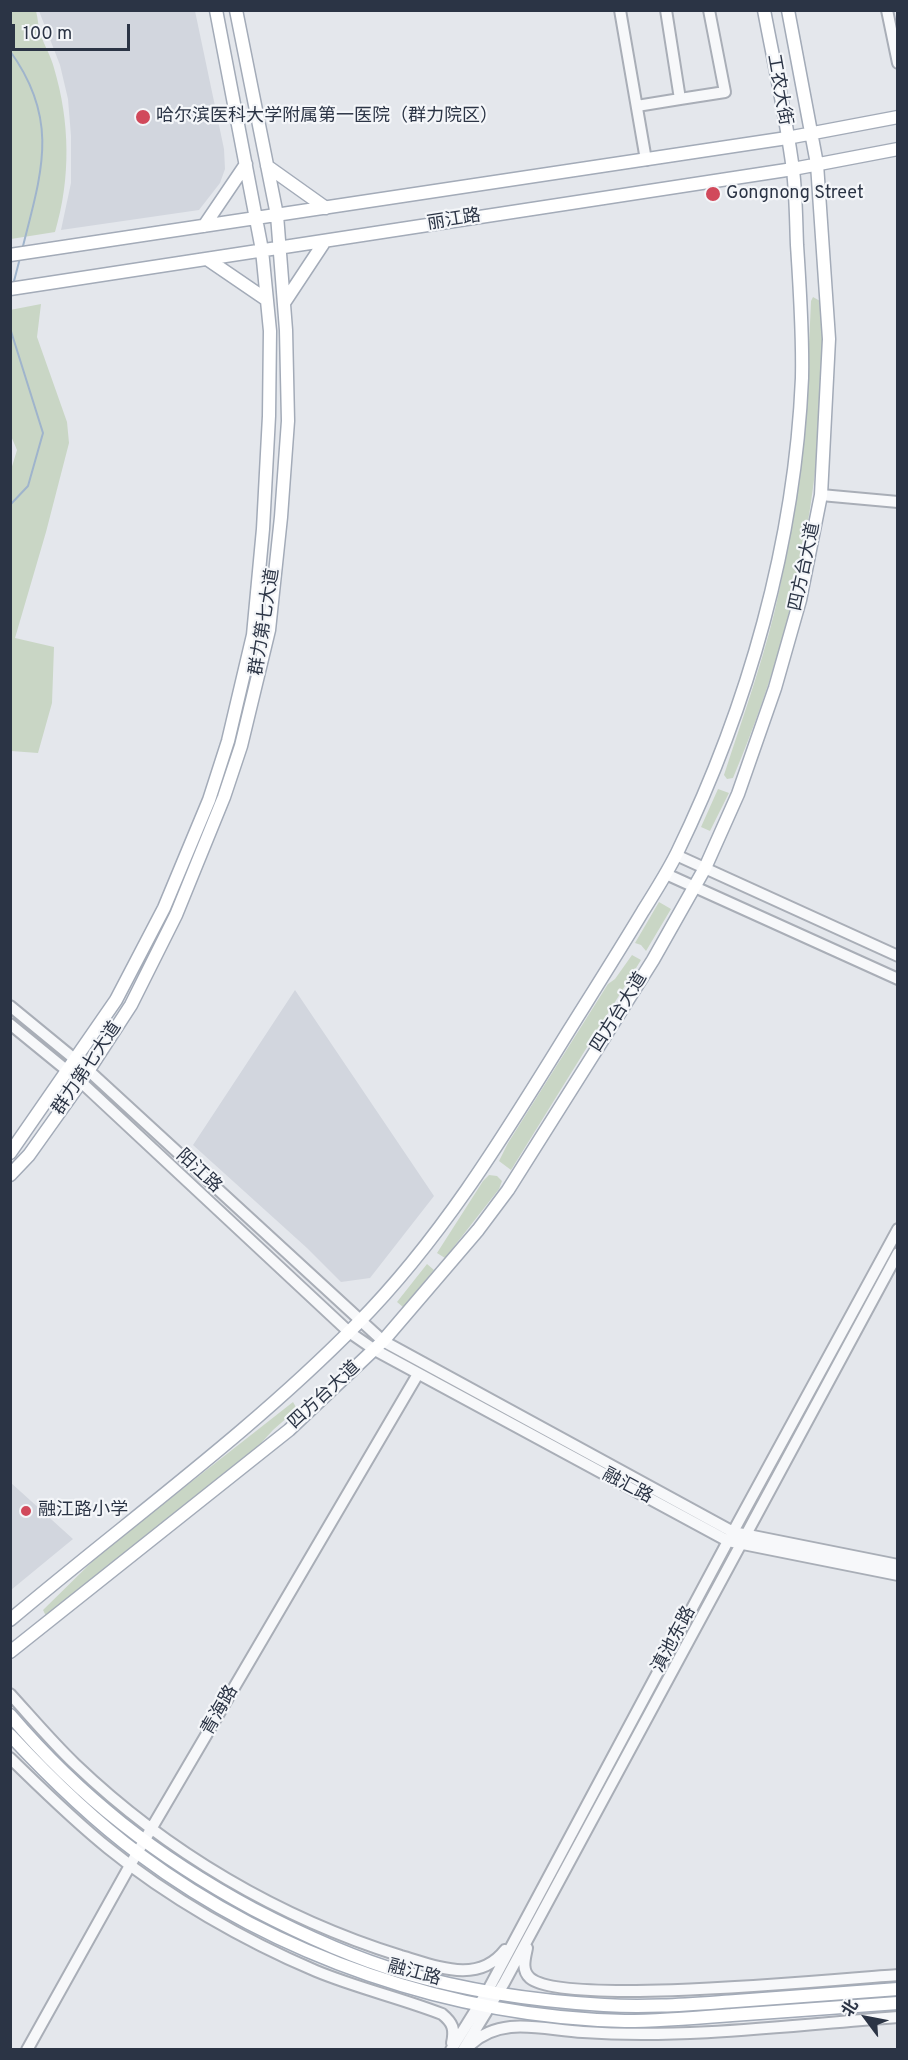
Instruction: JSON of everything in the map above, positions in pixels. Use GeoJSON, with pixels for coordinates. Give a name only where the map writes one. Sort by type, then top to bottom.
{"type":"FeatureCollection","features":[{"type":"Feature","properties":{"kind":"main road","name":"群力第七大道"},"geometry":{"type":"LineString","coordinates":[[10,1153],[116,1000],[164,908],[209,800],[228,741],[253,635],[263,529],[269,416],[270,331],[257,218],[216,10]]}},
{"type":"Feature","properties":{"kind":"main road","name":"群力第七大道"},"geometry":{"type":"LineString","coordinates":[[10,1175],[29,1155],[81,1082],[131,1005],[176,915],[225,797],[241,747],[269,630],[288,421],[284,303],[277,215],[236,10]]}},
{"type":"Feature","properties":{"kind":"main road","name":"工农大街"},"geometry":{"type":"LineString","coordinates":[[764,10],[793,169]]}},
{"type":"Feature","properties":{"kind":"main road","name":"工农大街"},"geometry":{"type":"LineString","coordinates":[[788,10],[817,164]]}},
{"type":"Feature","properties":{"kind":"main road","name":"丽江路"},"geometry":{"type":"LineString","coordinates":[[10,255],[646,160],[787,138],[897,117]]}},
{"type":"Feature","properties":{"kind":"main road","name":"丽江路"},"geometry":{"type":"LineString","coordinates":[[10,290],[793,169],[897,149]]}},
{"type":"Feature","properties":{"kind":"main road"},"geometry":{"type":"LineString","coordinates":[[204,226],[246,164]]}},
{"type":"Feature","properties":{"kind":"main road","name":"四方台大道"},"geometry":{"type":"LineString","coordinates":[[10,1652],[267,1448],[379,1346],[478,1230],[508,1190],[628,999],[695,887],[738,794],[775,688],[800,600],[821,495],[830,339],[817,164]]}},
{"type":"Feature","properties":{"kind":"main road"},"geometry":{"type":"LineString","coordinates":[[267,166],[326,208]]}},
{"type":"Feature","properties":{"kind":"main road","name":"四方台大道"},"geometry":{"type":"LineString","coordinates":[[10,1620],[265,1412],[360,1321],[422,1251],[479,1173],[666,874],[716,764],[757,645],[777,563],[791,484],[801,385],[803,333],[793,169]]}},
{"type":"Feature","properties":{"kind":"main road"},"geometry":{"type":"LineString","coordinates":[[284,303],[325,241]]}},
{"type":"Feature","properties":{"kind":"main road"},"geometry":{"type":"LineString","coordinates":[[207,259],[267,300]]}},
{"type":"Feature","properties":{"kind":"main road","name":"融江路"},"geometry":{"type":"LineString","coordinates":[[10,1714],[59,1768],[109,1813],[141,1847],[274,1920],[334,1948],[401,1972],[493,1993],[605,2006],[639,2006],[897,1989]]}},
{"type":"Feature","properties":{"kind":"main road","name":"融江路"},"geometry":{"type":"LineString","coordinates":[[10,1735],[67,1793],[212,1903],[295,1946],[362,1973],[486,2005],[598,2019],[648,2020],[897,2003]]}},
{"type":"Feature","properties":{"kind":"street"},"geometry":{"type":"LineString","coordinates":[[620,10],[646,160]]}},
{"type":"Feature","properties":{"kind":"street"},"geometry":{"type":"LineString","coordinates":[[666,10],[680,99]]}},
{"type":"Feature","properties":{"kind":"street"},"geometry":{"type":"LineString","coordinates":[[637,106],[725,92],[709,10]]}},
{"type":"Feature","properties":{"kind":"street"},"geometry":{"type":"LineString","coordinates":[[887,10],[897,63]]}},
{"type":"Feature","properties":{"kind":"street"},"geometry":{"type":"LineString","coordinates":[[821,495],[897,501]]}},
{"type":"Feature","properties":{"kind":"street"},"geometry":{"type":"LineString","coordinates":[[676,855],[897,956]]}},
{"type":"Feature","properties":{"kind":"street"},"geometry":{"type":"LineString","coordinates":[[666,874],[897,979]]}},
{"type":"Feature","properties":{"kind":"street","name":"阳江路"},"geometry":{"type":"LineString","coordinates":[[10,1006],[88,1070],[360,1321],[379,1346]]}},
{"type":"Feature","properties":{"kind":"street","name":"阳江路"},"geometry":{"type":"LineString","coordinates":[[10,1024],[81,1082],[349,1332],[379,1346]]}},
{"type":"Feature","properties":{"kind":"street","name":"滇池东路"},"geometry":{"type":"LineString","coordinates":[[493,1993],[525,1923],[897,1229]]}},
{"type":"Feature","properties":{"kind":"street","name":"滇池东路"},"geometry":{"type":"LineString","coordinates":[[457,2049],[531,1934],[897,1253]]}},
{"type":"Feature","properties":{"kind":"street","name":"融汇路"},"geometry":{"type":"LineString","coordinates":[[379,1346],[418,1374],[730,1537],[897,1565]]}},
{"type":"Feature","properties":{"kind":"street","name":"融汇路"},"geometry":{"type":"LineString","coordinates":[[379,1346],[730,1537]]}},
{"type":"Feature","properties":{"kind":"street","name":"青海路"},"geometry":{"type":"LineString","coordinates":[[27,2049],[130,1865],[418,1374]]}},
{"type":"Feature","properties":{"kind":"street","name":"融汇路"},"geometry":{"type":"LineString","coordinates":[[743,1539],[897,1575]]}},
{"type":"Feature","properties":{"kind":"street"},"geometry":{"type":"LineString","coordinates":[[10,1694],[73,1762],[106,1793],[152,1829],[231,1881],[299,1917],[367,1945],[440,1968],[470,1970],[491,1964],[525,1923]]}},
{"type":"Feature","properties":{"kind":"street"},"geometry":{"type":"LineString","coordinates":[[10,1758],[73,1819],[130,1865],[222,1924],[277,1953],[325,1974],[431,2010],[448,2019],[454,2032],[457,2049],[484,2033],[501,2027],[604,2033],[688,2033],[897,2017]]}},
{"type":"Feature","properties":{"kind":"street"},"geometry":{"type":"LineString","coordinates":[[67,1793],[73,1819]]}},
{"type":"Feature","properties":{"kind":"street"},"geometry":{"type":"LineString","coordinates":[[109,1813],[141,1820]]}},
{"type":"Feature","properties":{"kind":"street"},"geometry":{"type":"LineString","coordinates":[[531,1934],[524,1964],[525,1972],[537,1982],[576,1989],[698,1989],[897,1975]]}},
{"type":"Feature","properties":{"kind":"street"},"geometry":{"type":"LineString","coordinates":[[535,1998],[576,1989]]}},
{"type":"Feature","properties":{"kind":"street"},"geometry":{"type":"LineString","coordinates":[[397,2000],[429,1992]]}},
{"type":"Feature","properties":{"kind":"street"},"geometry":{"type":"LineString","coordinates":[[507,2008],[548,2029]]}},
{"type":"Feature","properties":{"kind":"shaded area","name":"哈尔滨医科大学附属第一医院（群力院区）"},"geometry":{"type":"Polygon","coordinates":[[[39,11],[195,11],[224,149],[225,169],[220,183],[199,210],[61,230],[71,183],[68,99],[60,65],[39,11]]]}},
{"type":"Feature","properties":{"kind":"shaded area"},"geometry":{"type":"Polygon","coordinates":[[[295,990],[434,1196],[370,1278],[341,1282],[307,1248],[193,1145],[295,990]]]}},
{"type":"Feature","properties":{"kind":"shaded area","name":"融江路小学"},"geometry":{"type":"Polygon","coordinates":[[[10,1482],[73,1539],[11,1590],[10,1590],[10,1482]]]}},
{"type":"Feature","properties":{"kind":"green space"},"geometry":{"type":"Polygon","coordinates":[[[11,10],[36,11],[40,33],[53,64],[63,109],[66,129],[66,171],[55,232],[11,239],[11,10]]]}},
{"type":"Feature","properties":{"kind":"green space"},"geometry":{"type":"Polygon","coordinates":[[[813,297],[820,301],[824,381],[819,440],[804,546],[786,624],[763,701],[733,778],[727,779],[724,775],[769,635],[787,552],[802,445],[813,297]]]}},
{"type":"Feature","properties":{"kind":"green space"},"geometry":{"type":"Polygon","coordinates":[[[41,304],[37,337],[67,422],[69,443],[15,638],[54,647],[52,703],[38,753],[11,751],[10,473],[17,450],[11,436],[10,310],[41,304]]]}},
{"type":"Feature","properties":{"kind":"green space"},"geometry":{"type":"Polygon","coordinates":[[[718,789],[729,793],[710,831],[701,827],[718,789]]]}},
{"type":"Feature","properties":{"kind":"green space"},"geometry":{"type":"Polygon","coordinates":[[[659,902],[671,909],[646,951],[641,945],[635,943],[659,902]]]}},
{"type":"Feature","properties":{"kind":"green space"},"geometry":{"type":"Polygon","coordinates":[[[632,955],[641,960],[511,1170],[499,1161],[508,1143],[608,984],[615,979],[632,955]]]}},
{"type":"Feature","properties":{"kind":"green space"},"geometry":{"type":"Polygon","coordinates":[[[489,1175],[497,1176],[502,1181],[499,1189],[445,1258],[437,1253],[489,1175]]]}},
{"type":"Feature","properties":{"kind":"green space"},"geometry":{"type":"Polygon","coordinates":[[[427,1264],[434,1270],[403,1307],[397,1302],[427,1264]]]}},
{"type":"Feature","properties":{"kind":"green space"},"geometry":{"type":"Polygon","coordinates":[[[293,1402],[297,1409],[253,1452],[93,1582],[46,1616],[43,1610],[102,1552],[293,1402]]]}},
{"type":"Feature","properties":{"kind":"waterway"},"geometry":{"type":"LineString","coordinates":[[10,51],[26,77],[36,101],[41,125],[40,172],[22,250]]}},
{"type":"Feature","properties":{"kind":"waterway"},"geometry":{"type":"LineString","coordinates":[[13,285],[20,258]]}},
{"type":"Feature","properties":{"kind":"waterway"},"geometry":{"type":"LineString","coordinates":[[10,328],[43,433],[28,486],[10,505]]}},
{"type":"Feature","properties":{"kind":"place","name":"哈尔滨医科大学附属第一医院（群力院区）"},"geometry":{"type":"Point","coordinates":[143,117]}},
{"type":"Feature","properties":{"kind":"place","name":"Gongnong Street"},"geometry":{"type":"Point","coordinates":[713,194]}},
{"type":"Feature","properties":{"kind":"place","name":"融江路小学"},"geometry":{"type":"Point","coordinates":[26,1511]}}]}
